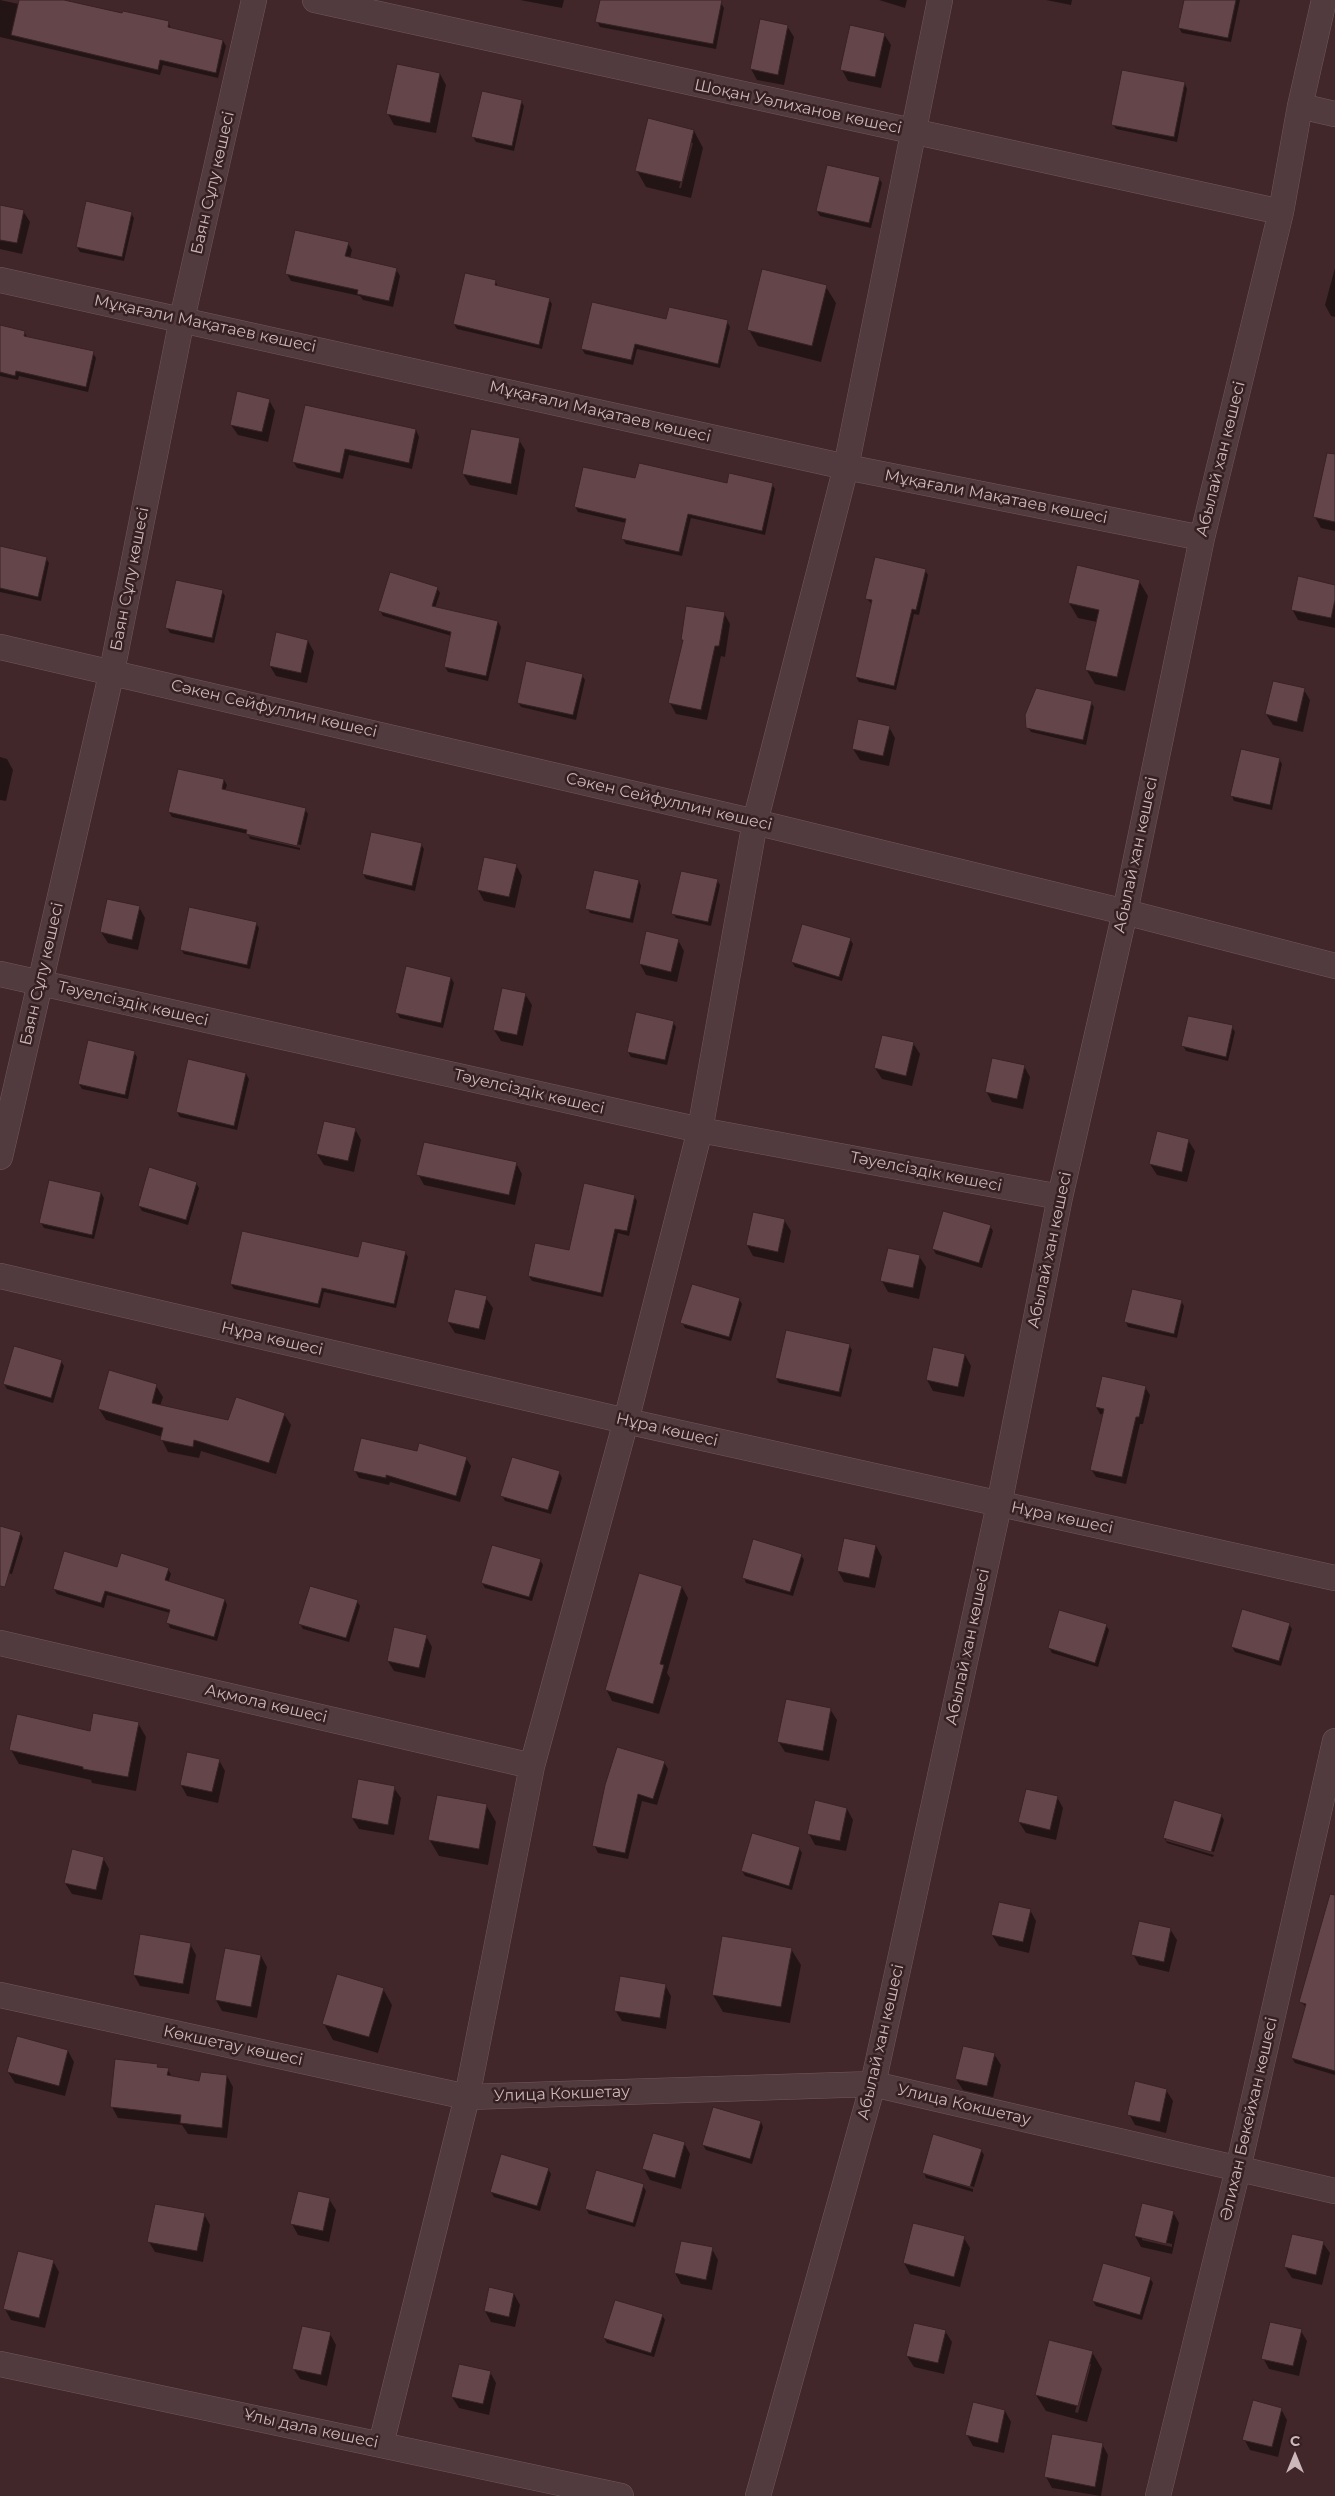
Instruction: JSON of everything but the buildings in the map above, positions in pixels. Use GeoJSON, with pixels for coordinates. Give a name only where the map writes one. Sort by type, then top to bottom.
{"type":"FeatureCollection","features":[{"type":"Feature","properties":{"kind":"street","name":"Баян Сұлу көшесі"},"geometry":{"type":"LineString","coordinates":[[0,1156],[112,671],[182,319],[254,0]]}},
{"type":"Feature","properties":{"kind":"street","name":"Шоқан Уәлиханов көшесі"},"geometry":{"type":"LineString","coordinates":[[315,0],[1282,212]]}},
{"type":"Feature","properties":{"kind":"street"},"geometry":{"type":"LineString","coordinates":[[381,2444],[466,2097],[532,1766],[626,1421],[700,1130],[755,822],[846,467],[940,0]]}},
{"type":"Feature","properties":{"kind":"street","name":"Абылай хан көшесі"},"geometry":{"type":"LineString","coordinates":[[758,2496],[873,2084],[999,1505],[1060,1197],[1125,912],[1202,538],[1282,212],[1300,106],[1324,0]]}},
{"type":"Feature","properties":{"kind":"street"},"geometry":{"type":"LineString","coordinates":[[1300,106],[1335,114]]}},
{"type":"Feature","properties":{"kind":"street","name":"Мұқағали Мақатаев көшесі"},"geometry":{"type":"LineString","coordinates":[[0,280],[846,467],[1202,538]]}},
{"type":"Feature","properties":{"kind":"street","name":"Сәкен Сейфуллин көшесі"},"geometry":{"type":"LineString","coordinates":[[0,646],[755,822],[1125,912],[1335,966]]}},
{"type":"Feature","properties":{"kind":"street","name":"Тәуелсіздік көшесі"},"geometry":{"type":"LineString","coordinates":[[0,974],[700,1130],[1060,1197]]}},
{"type":"Feature","properties":{"kind":"street","name":"Нұра көшесі"},"geometry":{"type":"LineString","coordinates":[[0,1276],[626,1421],[1335,1578]]}},
{"type":"Feature","properties":{"kind":"street","name":"Ақмола көшесі"},"geometry":{"type":"LineString","coordinates":[[0,1643],[532,1766]]}},
{"type":"Feature","properties":{"kind":"street","name":"Әлихан Бөкейхан көшесі"},"geometry":{"type":"LineString","coordinates":[[1158,2496],[1238,2169],[1335,1742]]}},
{"type":"Feature","properties":{"kind":"street","name":"Көкшетау көшесі"},"geometry":{"type":"LineString","coordinates":[[0,1995],[466,2097]]}},
{"type":"Feature","properties":{"kind":"street","name":"Улица Кокшетау"},"geometry":{"type":"LineString","coordinates":[[466,2097],[873,2084],[1335,2191]]}},
{"type":"Feature","properties":{"kind":"street","name":"Ұлы дала көшесі"},"geometry":{"type":"LineString","coordinates":[[0,2364],[621,2496]]}}]}
